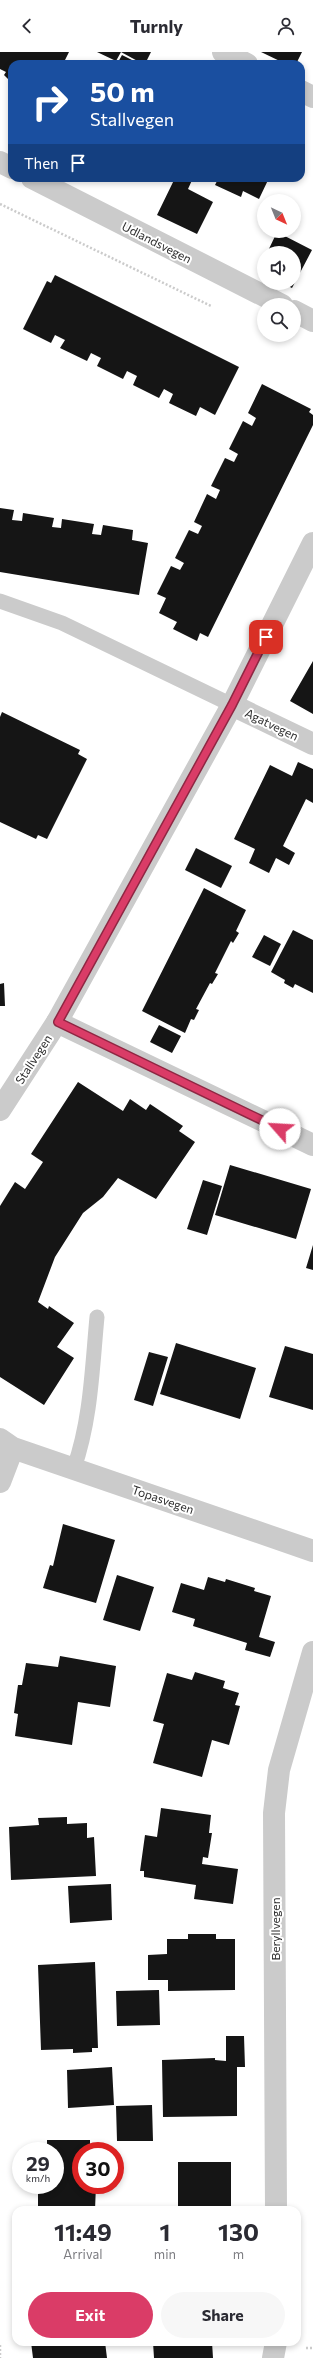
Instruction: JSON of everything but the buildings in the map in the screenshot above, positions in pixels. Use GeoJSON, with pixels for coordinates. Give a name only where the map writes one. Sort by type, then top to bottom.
{"type":"FeatureCollection","features":[{"type":"Feature","properties":{"kind":"street"},"geometry":{"type":"LineString","coordinates":[[223,52],[239,60]]}},
{"type":"Feature","properties":{"kind":"street","name":"Udlandsvegen"},"geometry":{"type":"LineString","coordinates":[[40,182],[268,298]]}},
{"type":"Feature","properties":{"kind":"street"},"geometry":{"type":"LineString","coordinates":[[301,315],[313,321]]}},
{"type":"Feature","properties":{"kind":"street","name":"Stallvegen"},"geometry":{"type":"LineString","coordinates":[[0,1110],[58,1022],[232,705],[313,543]]}},
{"type":"Feature","properties":{"kind":"street","name":"Agatvegen"},"geometry":{"type":"LineString","coordinates":[[232,705],[313,744]]}},
{"type":"Feature","properties":{"kind":"street"},"geometry":{"type":"LineString","coordinates":[[58,1022],[313,1145]]}},
{"type":"Feature","properties":{"kind":"street","name":"Topasvegen"},"geometry":{"type":"LineString","coordinates":[[0,1482],[7,1443],[74,1468],[313,1551]]}},
{"type":"Feature","properties":{"kind":"street","name":"Beryllvegen"},"geometry":{"type":"LineString","coordinates":[[276,2206],[274,1814],[279,1770],[313,1652]]}},
{"type":"Feature","properties":{"kind":"street"},"geometry":{"type":"LineString","coordinates":[[273,2358],[275,2346]]}},
{"type":"Feature","properties":{"kind":"lane"},"geometry":{"type":"LineString","coordinates":[[0,602],[62,623],[232,705]]}},
{"type":"Feature","properties":{"kind":"lane"},"geometry":{"type":"LineString","coordinates":[[74,1468],[84,1439],[97,1317]]}},
{"type":"Feature","properties":{"kind":"path"},"geometry":{"type":"LineString","coordinates":[[0,204],[214,307]]}},
{"type":"Feature","properties":{"kind":"path"},"geometry":{"type":"LineString","coordinates":[[0,2345],[0,2358]]}},
{"type":"Feature","properties":{"kind":"route"},"geometry":{"type":"LineString","coordinates":[[266,637],[232,705],[58,1022],[280,1129]]}}]}
